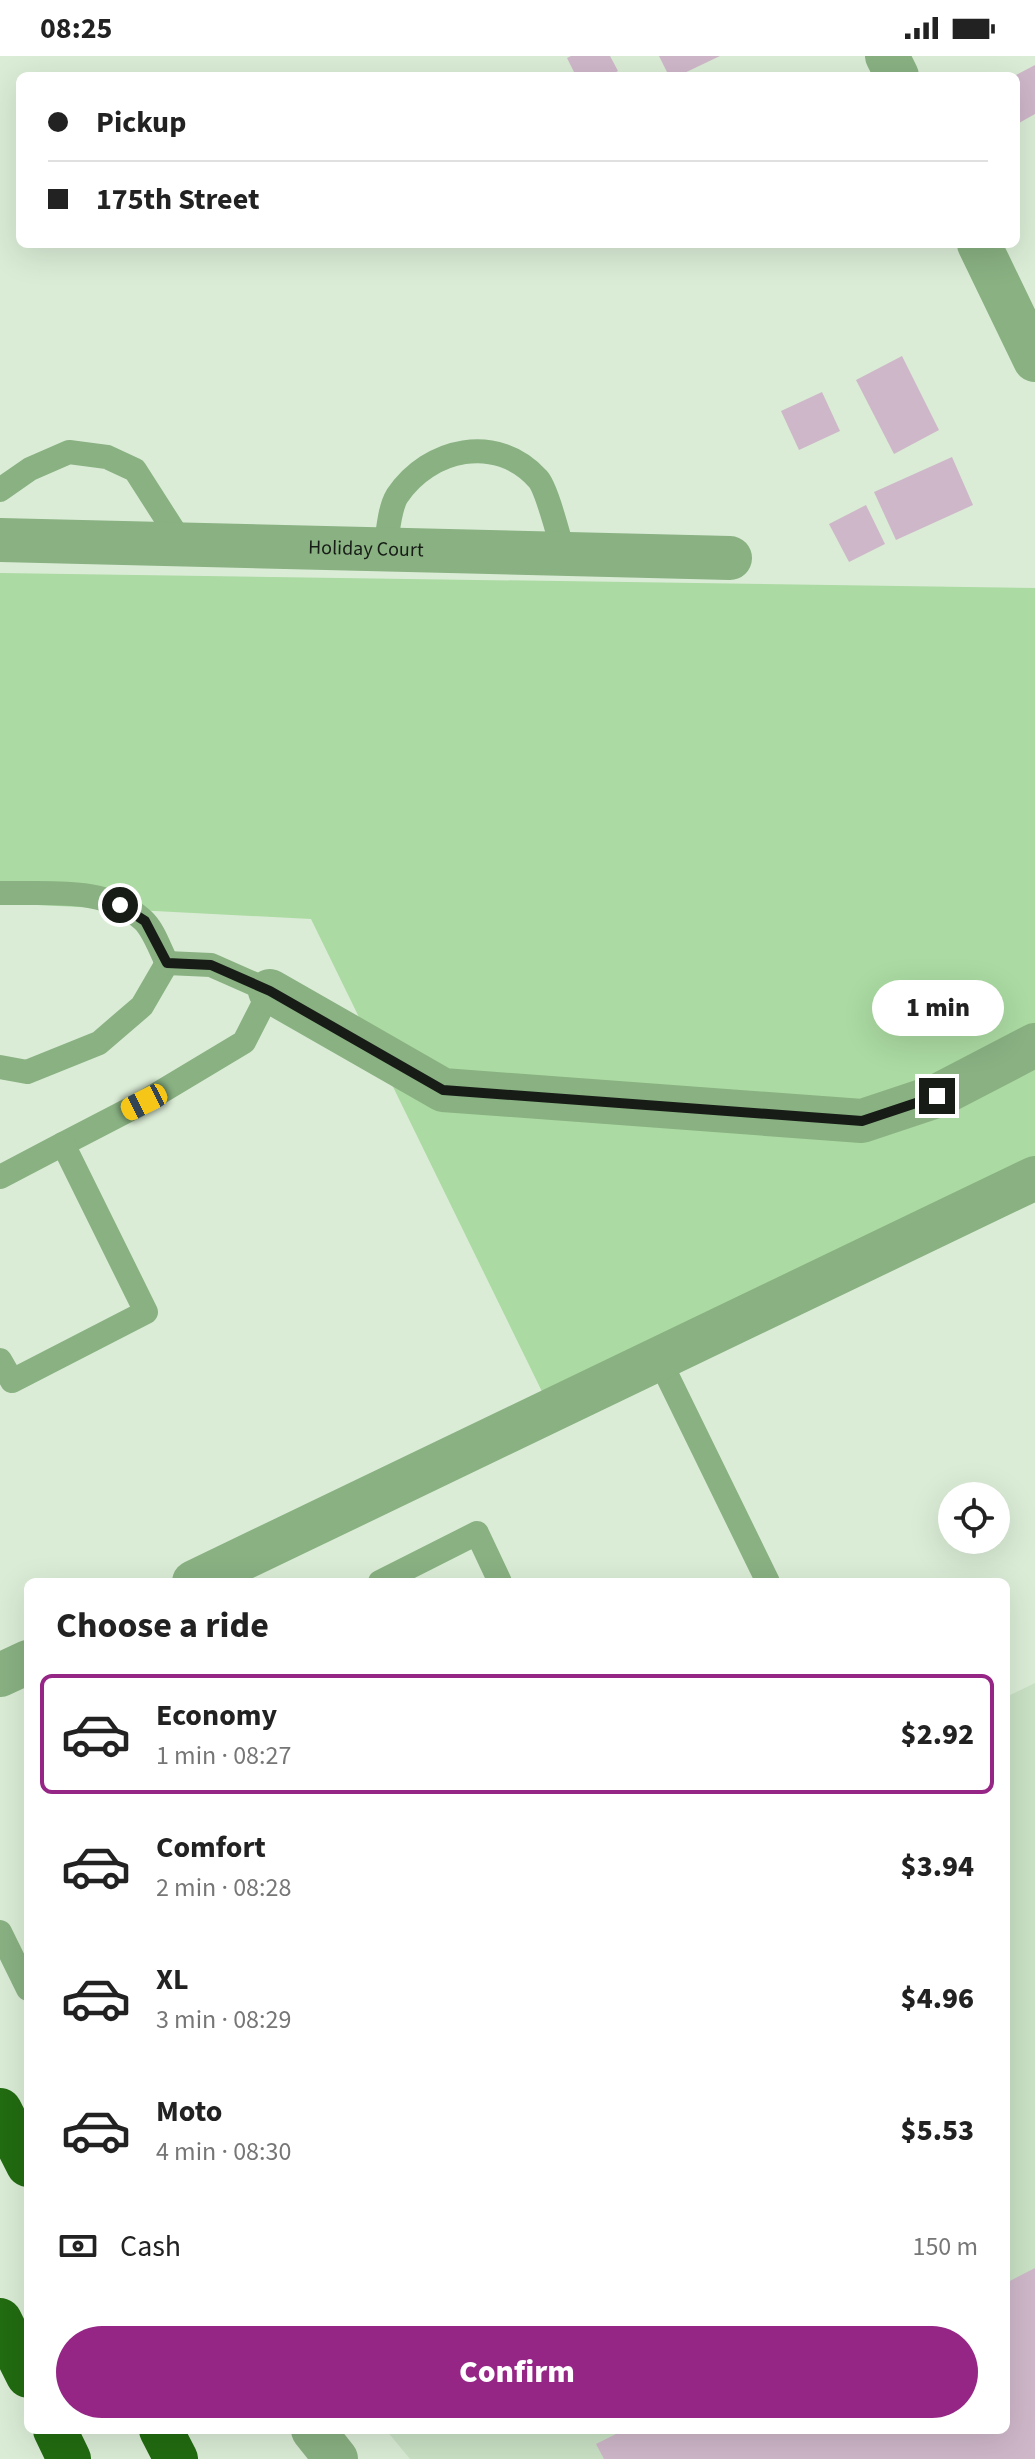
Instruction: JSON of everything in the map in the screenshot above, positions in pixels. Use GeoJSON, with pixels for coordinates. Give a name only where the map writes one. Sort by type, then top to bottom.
{"type":"FeatureCollection","features":[{"type":"Feature","properties":{"kind":"highway"},"geometry":{"type":"LineString","coordinates":[[0,2110],[24,2157]]}},
{"type":"Feature","properties":{"kind":"highway"},"geometry":{"type":"LineString","coordinates":[[0,2320],[24,2368]]}},
{"type":"Feature","properties":{"kind":"highway"},"geometry":{"type":"LineString","coordinates":[[57,2434],[69,2459]]}},
{"type":"Feature","properties":{"kind":"highway"},"geometry":{"type":"LineString","coordinates":[[163,2434],[176,2459]]}},
{"type":"Feature","properties":{"kind":"street"},"geometry":{"type":"LineString","coordinates":[[981,248],[1035,360]]}},
{"type":"Feature","properties":{"kind":"street","name":"Holiday Court"},"geometry":{"type":"LineString","coordinates":[[0,540],[730,558]]}},
{"type":"Feature","properties":{"kind":"street"},"geometry":{"type":"LineString","coordinates":[[270,991],[443,1090],[862,1121],[937,1096],[1035,1045]]}},
{"type":"Feature","properties":{"kind":"street"},"geometry":{"type":"LineString","coordinates":[[202,1578],[1035,1178]]}},
{"type":"Feature","properties":{"kind":"street"},"geometry":{"type":"LineString","coordinates":[[0,1675],[24,1664]]}},
{"type":"Feature","properties":{"kind":"street"},"geometry":{"type":"LineString","coordinates":[[316,2434],[336,2459]]}},
{"type":"Feature","properties":{"kind":"lane"},"geometry":{"type":"LineString","coordinates":[[385,549],[396,498],[421,469],[447,454],[480,449],[513,458],[540,480],[564,554]]}},
{"type":"Feature","properties":{"kind":"lane"},"geometry":{"type":"LineString","coordinates":[[0,490],[30,469],[69,452],[107,457],[135,470],[183,545]]}},
{"type":"Feature","properties":{"kind":"lane"},"geometry":{"type":"LineString","coordinates":[[0,893],[87,895],[120,905],[145,921],[167,963]]}},
{"type":"Feature","properties":{"kind":"lane"},"geometry":{"type":"LineString","coordinates":[[0,1177],[144,1102],[244,1042],[270,991],[211,965],[167,963]]}},
{"type":"Feature","properties":{"kind":"lane"},"geometry":{"type":"LineString","coordinates":[[0,1067],[27,1072],[99,1043],[142,1006],[167,963]]}},
{"type":"Feature","properties":{"kind":"lane"},"geometry":{"type":"LineString","coordinates":[[0,1360],[12,1381],[146,1312],[63,1144]]}},
{"type":"Feature","properties":{"kind":"lane"},"geometry":{"type":"LineString","coordinates":[[659,1359],[766,1578]]}},
{"type":"Feature","properties":{"kind":"lane"},"geometry":{"type":"LineString","coordinates":[[388,1578],[477,1533],[498,1578]]}},
{"type":"Feature","properties":{"kind":"lane"},"geometry":{"type":"LineString","coordinates":[[0,1932],[24,1981]]}},
{"type":"Feature","properties":{"kind":"shaded area"},"geometry":{"type":"Polygon","coordinates":[[[1035,1683],[1035,2459],[410,2459],[389,2434],[1010,2434],[1010,1695],[1035,1683]]]}},
{"type":"Feature","properties":{"kind":"green space"},"geometry":{"type":"Polygon","coordinates":[[[0,573],[1035,588],[1035,1178],[551,1410],[311,919],[0,903],[0,573]]]}},
{"type":"Feature","properties":{"kind":"building"},"geometry":{"type":"Polygon","coordinates":[[[610,56],[618,71],[574,72],[567,58],[610,56]]]}},
{"type":"Feature","properties":{"kind":"building"},"geometry":{"type":"Polygon","coordinates":[[[659,56],[720,56],[686,72],[667,72],[659,56]]]}},
{"type":"Feature","properties":{"kind":"building"},"geometry":{"type":"Polygon","coordinates":[[[1035,65],[1035,114],[1020,122],[1020,73],[1035,65]]]}},
{"type":"Feature","properties":{"kind":"building"},"geometry":{"type":"Polygon","coordinates":[[[902,356],[939,430],[894,454],[856,380],[902,356]]]}},
{"type":"Feature","properties":{"kind":"building"},"geometry":{"type":"Polygon","coordinates":[[[822,392],[840,431],[799,450],[781,411],[822,392]]]}},
{"type":"Feature","properties":{"kind":"building"},"geometry":{"type":"Polygon","coordinates":[[[952,457],[973,505],[896,540],[874,492],[952,457]]]}},
{"type":"Feature","properties":{"kind":"building"},"geometry":{"type":"Polygon","coordinates":[[[866,505],[885,544],[849,562],[829,524],[866,505]]]}},
{"type":"Feature","properties":{"kind":"building"},"geometry":{"type":"Polygon","coordinates":[[[1035,2268],[1035,2459],[604,2459],[596,2444],[616,2434],[1010,2434],[1010,2281],[1035,2268]]]}},
{"type":"Feature","properties":{"kind":"route"},"geometry":{"type":"LineString","coordinates":[[120,905],[145,921],[167,963],[211,965],[270,991],[443,1090],[862,1121],[937,1096]]}}]}
